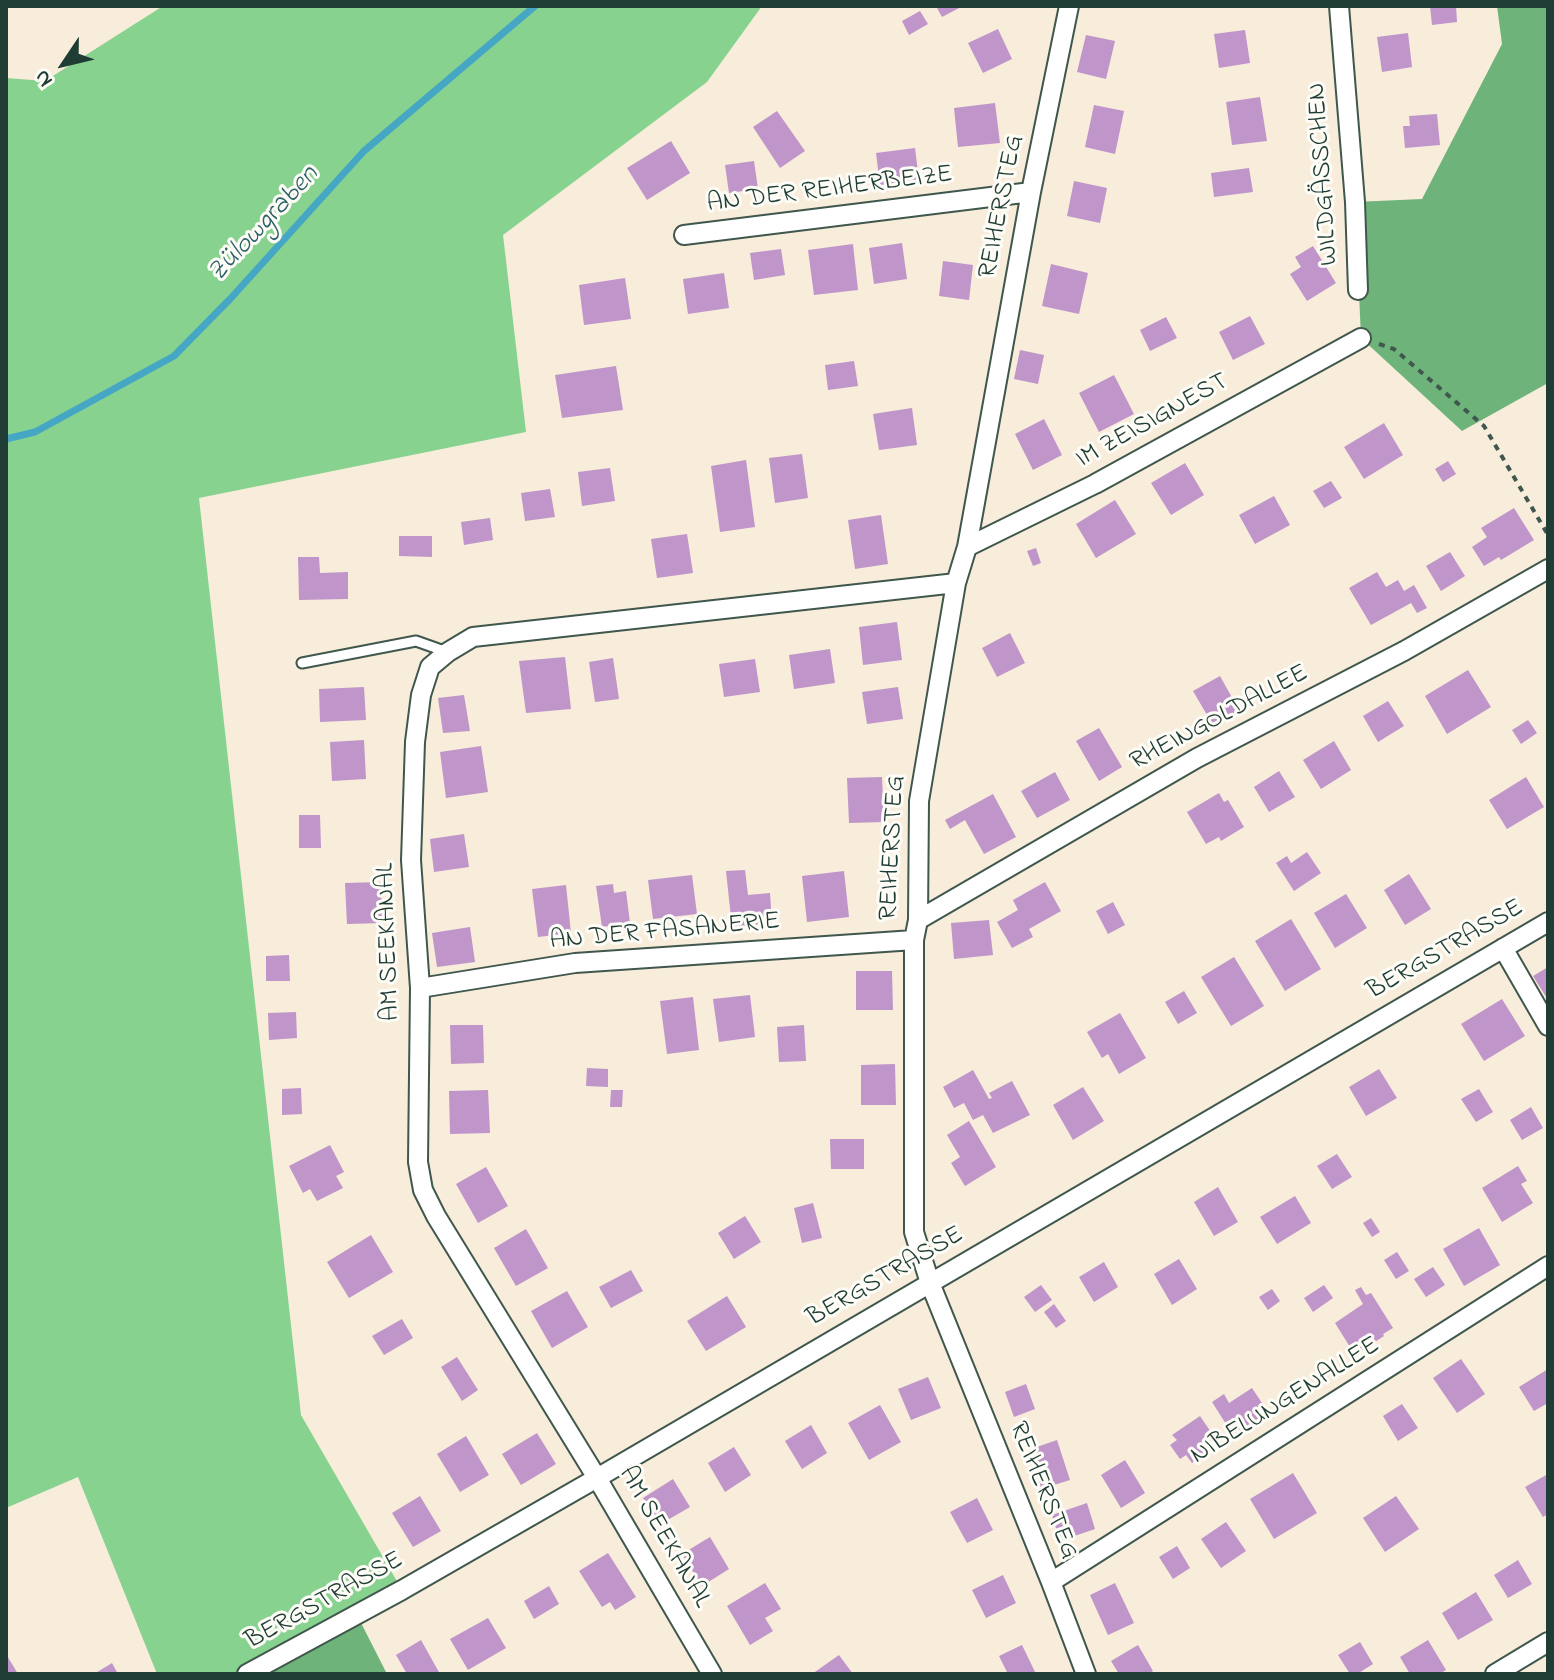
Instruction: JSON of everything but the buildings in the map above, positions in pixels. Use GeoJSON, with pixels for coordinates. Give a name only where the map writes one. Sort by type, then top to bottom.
{"type":"FeatureCollection","features":[{"type":"Feature","properties":{"kind":"street","name":"REIHERSTEG"},"geometry":{"type":"LineString","coordinates":[[1069,6],[1031,192],[967,547],[956,583],[919,801],[918,920],[914,940],[914,1232],[930,1283],[1086,1674]]}},
{"type":"Feature","properties":{"kind":"street","name":"WILDGÄSSCHEN"},"geometry":{"type":"LineString","coordinates":[[1339,6],[1355,202],[1358,290]]}},
{"type":"Feature","properties":{"kind":"street","name":"AN DER REIHERBEIZE"},"geometry":{"type":"LineString","coordinates":[[684,235],[1031,192]]}},
{"type":"Feature","properties":{"kind":"street","name":"IM ZEISIGNEST"},"geometry":{"type":"LineString","coordinates":[[967,547],[1095,484],[1361,338]]}},
{"type":"Feature","properties":{"kind":"street","name":"RHEINGOLDALLEE"},"geometry":{"type":"LineString","coordinates":[[918,920],[1197,758],[1404,651],[1548,569]]}},
{"type":"Feature","properties":{"kind":"street","name":"AM SEEKANAL"},"geometry":{"type":"LineString","coordinates":[[712,1674],[423,1190],[418,1162],[420,988],[411,860],[415,742],[421,695],[430,667],[473,637],[956,583]]}},
{"type":"Feature","properties":{"kind":"street","name":"BERGSTRASSE"},"geometry":{"type":"LineString","coordinates":[[247,1674],[402,1590],[597,1478],[1548,922]]}},
{"type":"Feature","properties":{"kind":"street","name":"AN DER FASANERIE"},"geometry":{"type":"LineString","coordinates":[[420,988],[575,963],[914,940]]}},
{"type":"Feature","properties":{"kind":"street"},"geometry":{"type":"LineString","coordinates":[[1503,948],[1548,1026]]}},
{"type":"Feature","properties":{"kind":"street","name":"NIBELUNGENALLEE"},"geometry":{"type":"LineString","coordinates":[[1051,1582],[1548,1266]]}},
{"type":"Feature","properties":{"kind":"street"},"geometry":{"type":"LineString","coordinates":[[1495,1674],[1548,1642]]}},
{"type":"Feature","properties":{"kind":"lane"},"geometry":{"type":"LineString","coordinates":[[302,663],[416,641],[448,652]]}},
{"type":"Feature","properties":{"kind":"path"},"geometry":{"type":"LineString","coordinates":[[1361,338],[1394,349],[1484,426],[1548,535]]}},
{"type":"Feature","properties":{"kind":"green space"},"geometry":{"type":"Polygon","coordinates":[[[163,6],[762,6],[707,82],[503,235],[526,432],[199,498],[301,1415],[402,1590],[247,1674],[157,1674],[78,1477],[6,1508],[6,78],[45,81],[163,6]]]}},
{"type":"Feature","properties":{"kind":"green space"},"geometry":{"type":"Polygon","coordinates":[[[1497,6],[1548,6],[1548,383],[1462,431],[1361,338],[1355,202],[1422,199],[1502,44],[1497,6]]]}},
{"type":"Feature","properties":{"kind":"green space"},"geometry":{"type":"Polygon","coordinates":[[[356,1613],[387,1674],[247,1674],[356,1613]]]}},
{"type":"Feature","properties":{"kind":"waterway","name":"Zülowgraben"},"geometry":{"type":"LineString","coordinates":[[6,439],[35,432],[174,356],[364,151],[535,6]]}}]}
